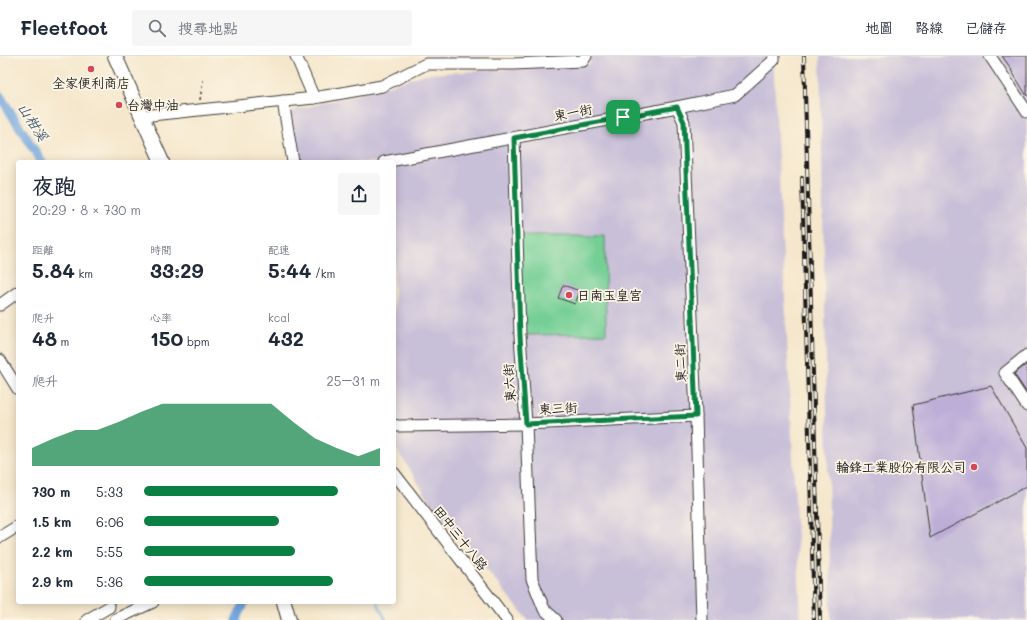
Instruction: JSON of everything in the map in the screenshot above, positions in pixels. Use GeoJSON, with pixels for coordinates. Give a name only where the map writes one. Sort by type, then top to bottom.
{"type":"FeatureCollection","features":[{"type":"Feature","properties":{"kind":"main road"},"geometry":{"type":"LineString","coordinates":[[114,56],[161,160]]}},
{"type":"Feature","properties":{"kind":"main road"},"geometry":{"type":"LineString","coordinates":[[285,604],[289,620]]}},
{"type":"Feature","properties":{"kind":"street"},"geometry":{"type":"LineString","coordinates":[[296,56],[314,98]]}},
{"type":"Feature","properties":{"kind":"street"},"geometry":{"type":"LineString","coordinates":[[142,116],[314,98],[382,86],[426,64],[513,64],[583,61],[586,56]]}},
{"type":"Feature","properties":{"kind":"street","name":"東一街"},"geometry":{"type":"LineString","coordinates":[[395,160],[735,95],[774,60],[774,56]]}},
{"type":"Feature","properties":{"kind":"street"},"geometry":{"type":"LineString","coordinates":[[990,56],[1027,112]]}},
{"type":"Feature","properties":{"kind":"street"},"geometry":{"type":"LineString","coordinates":[[283,101],[293,160]]}},
{"type":"Feature","properties":{"kind":"street","name":"東二街"},"geometry":{"type":"LineString","coordinates":[[677,107],[684,122],[696,416],[702,620]]}},
{"type":"Feature","properties":{"kind":"street","name":"東六街"},"geometry":{"type":"LineString","coordinates":[[514,138],[520,336],[526,424],[532,579],[544,609],[556,620]]}},
{"type":"Feature","properties":{"kind":"street"},"geometry":{"type":"LineString","coordinates":[[0,305],[16,293]]}},
{"type":"Feature","properties":{"kind":"street"},"geometry":{"type":"LineString","coordinates":[[1027,355],[1004,372],[1027,406]]}},
{"type":"Feature","properties":{"kind":"street"},"geometry":{"type":"LineString","coordinates":[[0,360],[16,386]]}},
{"type":"Feature","properties":{"kind":"street","name":"東三街"},"geometry":{"type":"LineString","coordinates":[[396,425],[526,424],[696,416]]}},
{"type":"Feature","properties":{"kind":"street","name":"田中三十八路"},"geometry":{"type":"LineString","coordinates":[[396,476],[507,620]]}},
{"type":"Feature","properties":{"kind":"street"},"geometry":{"type":"LineString","coordinates":[[0,537],[16,527]]}},
{"type":"Feature","properties":{"kind":"street"},"geometry":{"type":"LineString","coordinates":[[87,620],[108,604],[116,620],[150,604]]}},
{"type":"Feature","properties":{"kind":"path"},"geometry":{"type":"LineString","coordinates":[[199,110],[203,80]]}},
{"type":"Feature","properties":{"kind":"shaded area"},"geometry":{"type":"Polygon","coordinates":[[[589,56],[773,56],[801,620],[528,620],[430,501],[396,448],[396,160],[296,160],[288,112],[382,88],[425,74],[590,64],[589,56]]]}},
{"type":"Feature","properties":{"kind":"shaded area"},"geometry":{"type":"Polygon","coordinates":[[[820,56],[1027,56],[1027,620],[831,620],[820,56]]]}},
{"type":"Feature","properties":{"kind":"green space"},"geometry":{"type":"Polygon","coordinates":[[[517,236],[605,236],[606,334],[520,335],[517,236]]]}},
{"type":"Feature","properties":{"kind":"building"},"geometry":{"type":"Polygon","coordinates":[[[1002,56],[1027,56],[1027,96],[1012,70],[1002,56]]]}},
{"type":"Feature","properties":{"kind":"building","name":"日南玉皇宮"},"geometry":{"type":"Polygon","coordinates":[[[563,285],[580,291],[575,304],[558,298],[563,285]]]}},
{"type":"Feature","properties":{"kind":"building"},"geometry":{"type":"Polygon","coordinates":[[[1027,364],[1027,393],[1014,374],[1027,364]]]}},
{"type":"Feature","properties":{"kind":"building","name":"輪鋒工業股份有限公司"},"geometry":{"type":"Polygon","coordinates":[[[991,386],[1027,448],[1027,486],[930,538],[913,405],[991,386]]]}},
{"type":"Feature","properties":{"kind":"waterway","name":"山柑溪"},"geometry":{"type":"LineString","coordinates":[[0,96],[41,160]]}},
{"type":"Feature","properties":{"kind":"waterway","name":"山柑溪"},"geometry":{"type":"LineString","coordinates":[[236,620],[244,604]]}},
{"type":"Feature","properties":{"kind":"waterway"},"geometry":{"type":"LineString","coordinates":[[378,604],[386,620]]}},
{"type":"Feature","properties":{"kind":"railway"},"geometry":{"type":"LineString","coordinates":[[804,56],[820,620]]}},
{"type":"Feature","properties":{"kind":"railway"},"geometry":{"type":"LineString","coordinates":[[802,178],[814,620]]}},
{"type":"Feature","properties":{"kind":"place","name":"全家便利商店"},"geometry":{"type":"Point","coordinates":[91,69]}},
{"type":"Feature","properties":{"kind":"place","name":"台灣中油"},"geometry":{"type":"Point","coordinates":[119,105]}},
{"type":"Feature","properties":{"kind":"place","name":"日南玉皇宮"},"geometry":{"type":"Point","coordinates":[569,295]}},
{"type":"Feature","properties":{"kind":"place","name":"輪鋒工業股份有限公司"},"geometry":{"type":"Point","coordinates":[974,467]}},
{"type":"Feature","properties":{"kind":"route"},"geometry":{"type":"LineString","coordinates":[[677,107],[684,122],[696,416],[526,424],[520,336],[514,138],[623,117],[677,107]]}}]}
